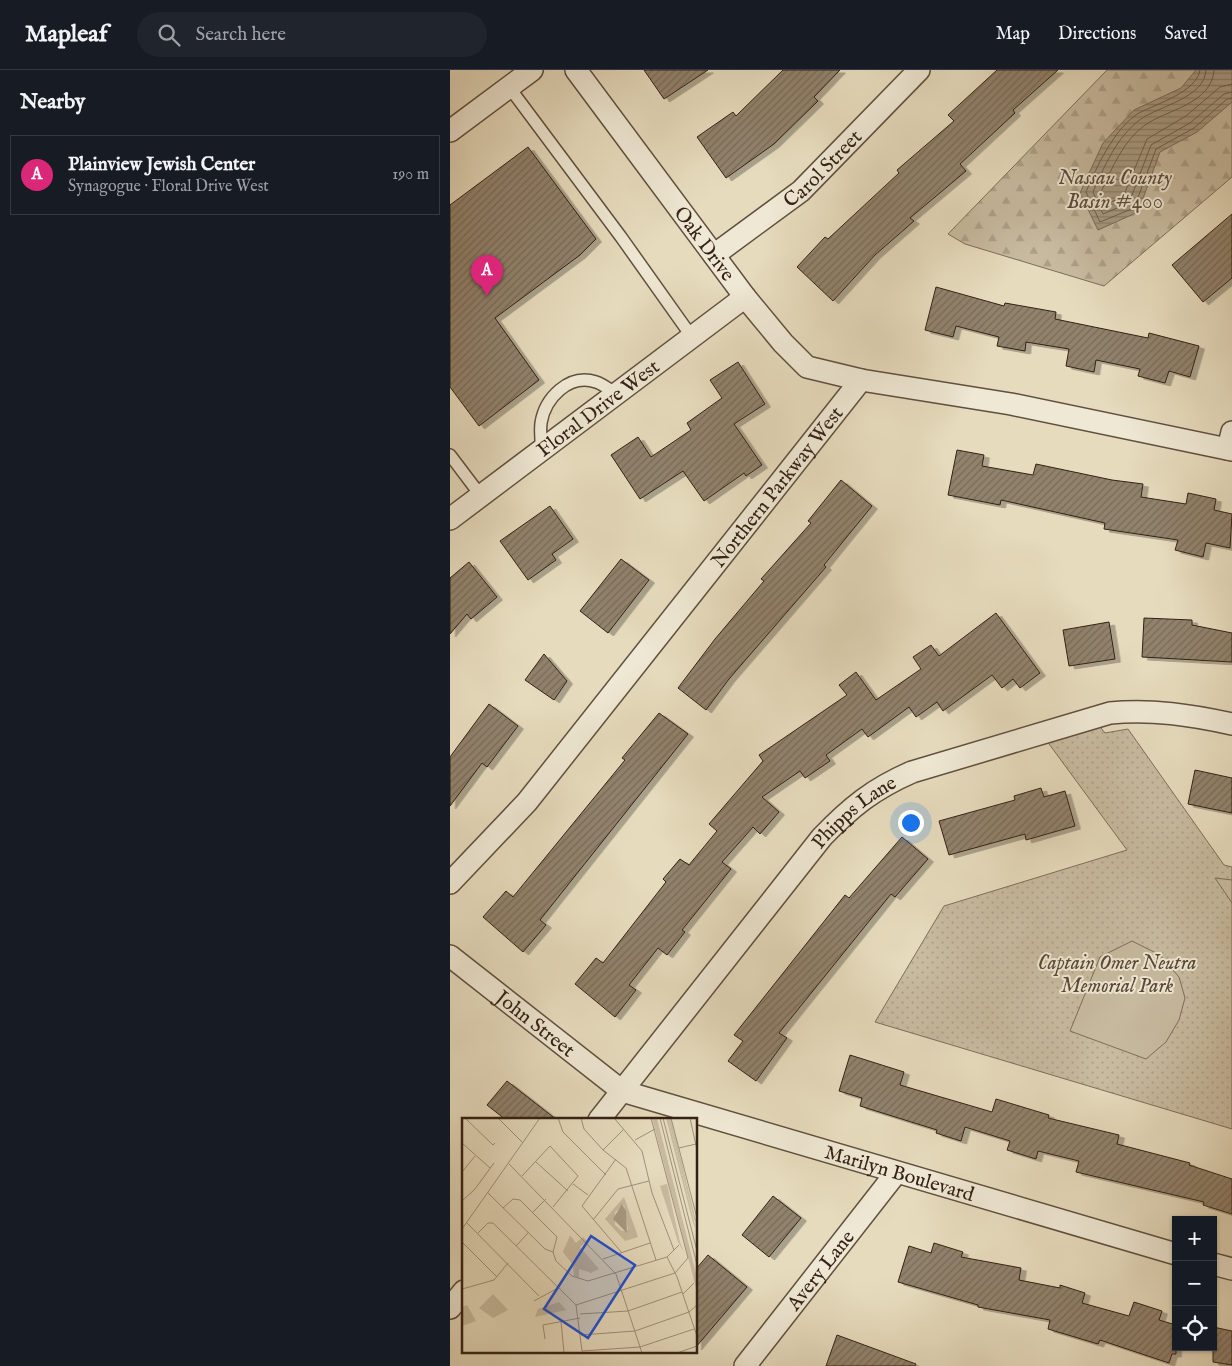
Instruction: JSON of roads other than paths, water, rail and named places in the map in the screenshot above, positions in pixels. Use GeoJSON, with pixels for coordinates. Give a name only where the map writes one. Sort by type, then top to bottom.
{"type":"FeatureCollection","features":[{"type":"Feature","properties":{"kind":"street"},"geometry":{"type":"LineString","coordinates":[[450,131],[532,70]]}},
{"type":"Feature","properties":{"kind":"street","name":"Oak Drive"},"geometry":{"type":"LineString","coordinates":[[576,70],[745,297],[783,343],[807,367],[862,380]]}},
{"type":"Feature","properties":{"kind":"street","name":"Carol Street"},"geometry":{"type":"LineString","coordinates":[[714,255],[801,191],[919,70]]}},
{"type":"Feature","properties":{"kind":"street","name":"Floral Drive West"},"geometry":{"type":"LineString","coordinates":[[450,519],[745,297]]}},
{"type":"Feature","properties":{"kind":"street"},"geometry":{"type":"LineString","coordinates":[[862,380],[1231,443]]}},
{"type":"Feature","properties":{"kind":"street","name":"Northern Parkway West"},"geometry":{"type":"LineString","coordinates":[[450,883],[528,802],[862,380]]}},
{"type":"Feature","properties":{"kind":"street","name":"Phipps Lane"},"geometry":{"type":"LineString","coordinates":[[601,1118],[822,837],[853,806],[888,782],[912,772],[1110,713],[1143,710],[1196,716],[1232,724]]}},
{"type":"Feature","properties":{"kind":"street","name":"John Street"},"geometry":{"type":"LineString","coordinates":[[450,956],[622,1091]]}},
{"type":"Feature","properties":{"kind":"street","name":"Marilyn Boulevard"},"geometry":{"type":"LineString","coordinates":[[622,1091],[1172,1253]]}},
{"type":"Feature","properties":{"kind":"street","name":"Avery Lane"},"geometry":{"type":"LineString","coordinates":[[745,1366],[896,1173]]}},
{"type":"Feature","properties":{"kind":"street"},"geometry":{"type":"LineString","coordinates":[[1217,1265],[1232,1269]]}},
{"type":"Feature","properties":{"kind":"street"},"geometry":{"type":"LineString","coordinates":[[450,1308],[462,1293]]}},
{"type":"Feature","properties":{"kind":"lane"},"geometry":{"type":"LineString","coordinates":[[508,87],[621,238],[692,337]]}},
{"type":"Feature","properties":{"kind":"lane"},"geometry":{"type":"LineString","coordinates":[[542,450],[541,423],[549,401],[559,389],[574,382],[596,382],[616,394]]}},
{"type":"Feature","properties":{"kind":"lane"},"geometry":{"type":"LineString","coordinates":[[450,455],[481,496]]}},
{"type":"Feature","properties":{"kind":"water","name":"Nassau County Basin #400"},"geometry":{"type":"Polygon","coordinates":[[[1196,70],[1232,70],[1232,102],[1197,132],[1160,152],[1138,212],[1098,230],[1080,193],[1103,143],[1134,110],[1181,88],[1196,70]]]}},
{"type":"Feature","properties":{"kind":"place","name":"Plainview Jewish Center"},"geometry":{"type":"Point","coordinates":[487,296]}},
{"type":"Feature","properties":{"kind":"park label","name":"Captain Omer Neutra Memorial Park"},"geometry":{"type":"Point","coordinates":[1117,974]}}]}
